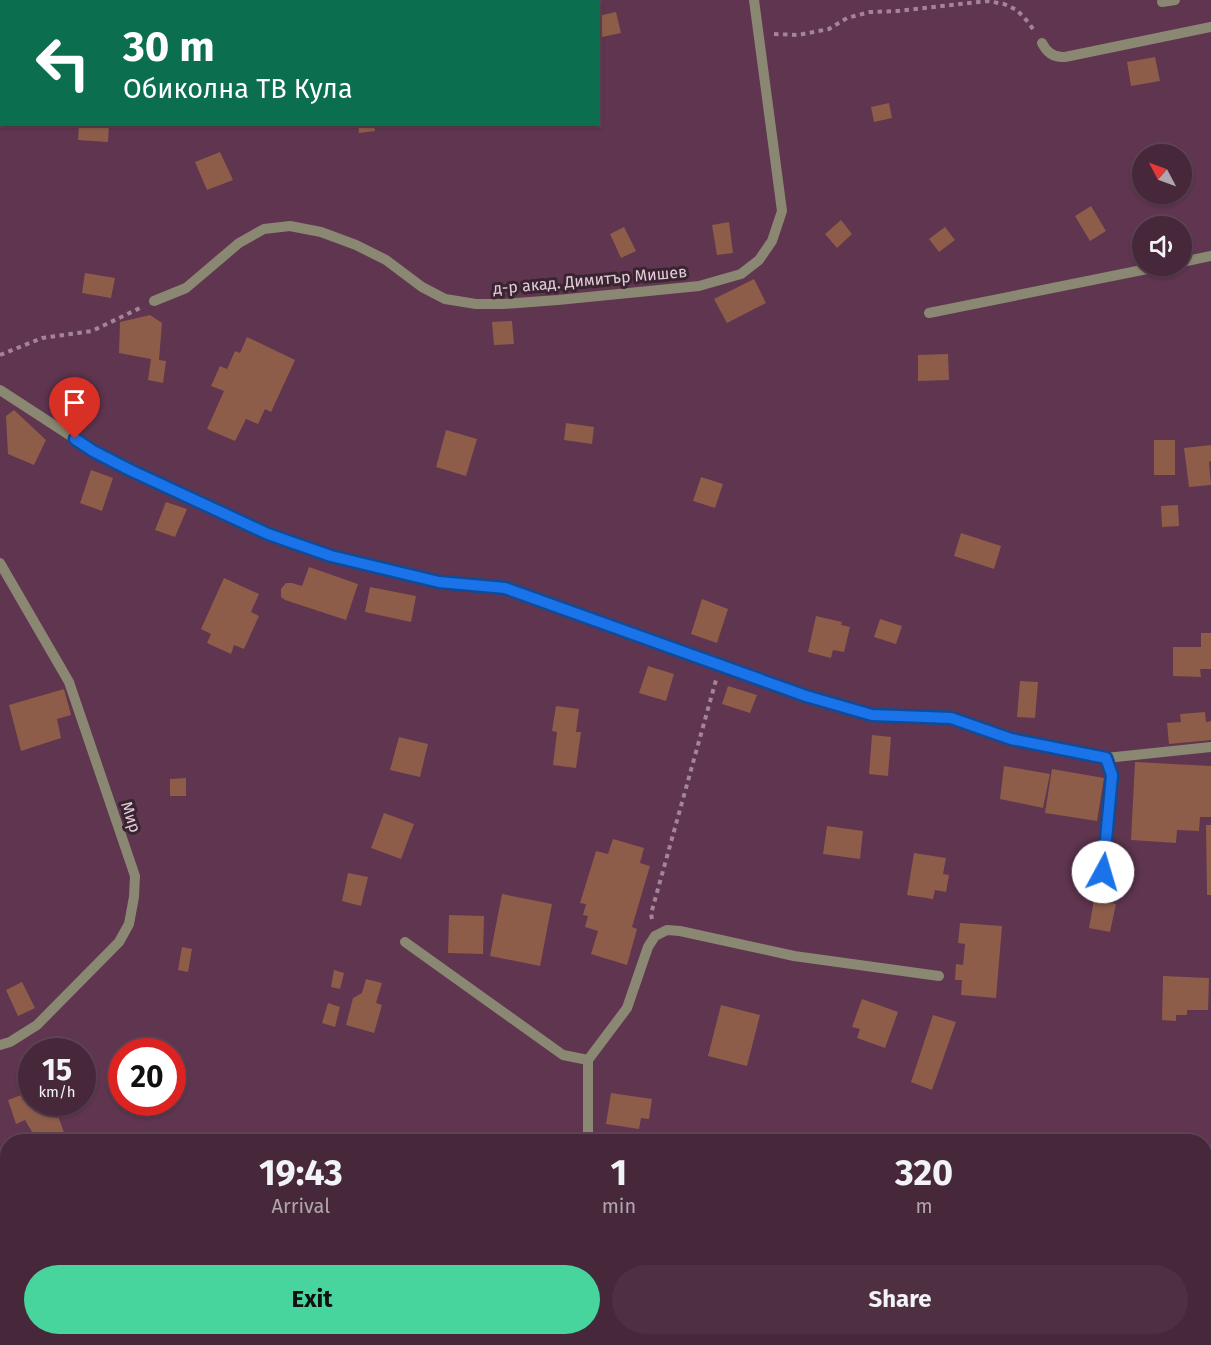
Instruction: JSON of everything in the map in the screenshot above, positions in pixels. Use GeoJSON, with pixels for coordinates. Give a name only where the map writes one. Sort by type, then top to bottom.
{"type":"FeatureCollection","features":[{"type":"Feature","properties":{"kind":"street","name":"д-р акад. Димитър Мишев"},"geometry":{"type":"LineString","coordinates":[[154,301],[186,288],[238,243],[264,229],[291,226],[321,232],[356,245],[386,261],[422,287],[445,299],[476,304],[558,300],[699,286],[741,274],[759,260],[772,241],[783,211],[754,0]]}},
{"type":"Feature","properties":{"kind":"street"},"geometry":{"type":"LineString","coordinates":[[1162,2],[1175,0]]}},
{"type":"Feature","properties":{"kind":"street"},"geometry":{"type":"LineString","coordinates":[[1042,43],[1048,53],[1059,57],[1211,27]]}},
{"type":"Feature","properties":{"kind":"street"},"geometry":{"type":"LineString","coordinates":[[1192,259],[1211,256]]}},
{"type":"Feature","properties":{"kind":"street"},"geometry":{"type":"LineString","coordinates":[[929,313],[1132,272]]}},
{"type":"Feature","properties":{"kind":"street"},"geometry":{"type":"LineString","coordinates":[[0,390],[93,451],[130,470],[268,534],[331,556],[439,582],[505,588],[806,696],[872,715],[951,718],[1011,739],[1106,758],[1211,747]]}},
{"type":"Feature","properties":{"kind":"street","name":"Мир"},"geometry":{"type":"LineString","coordinates":[[0,563],[69,682],[135,876],[129,924],[119,942],[38,1025],[0,1046]]}},
{"type":"Feature","properties":{"kind":"street"},"geometry":{"type":"LineString","coordinates":[[1103,872],[1112,775],[1106,758]]}},
{"type":"Feature","properties":{"kind":"street"},"geometry":{"type":"LineString","coordinates":[[588,1134],[588,1060],[627,1008],[648,947],[655,936],[667,930],[794,956],[939,976]]}},
{"type":"Feature","properties":{"kind":"street"},"geometry":{"type":"LineString","coordinates":[[405,942],[563,1055],[588,1060]]}},
{"type":"Feature","properties":{"kind":"path"},"geometry":{"type":"LineString","coordinates":[[759,33],[798,35],[829,29],[848,18],[870,12],[988,1],[1004,4],[1017,10],[1042,43]]}},
{"type":"Feature","properties":{"kind":"path"},"geometry":{"type":"LineString","coordinates":[[0,355],[42,338],[92,331],[154,301]]}},
{"type":"Feature","properties":{"kind":"path"},"geometry":{"type":"LineString","coordinates":[[655,936],[651,914],[720,665]]}},
{"type":"Feature","properties":{"kind":"building"},"geometry":{"type":"Polygon","coordinates":[[[616,12],[621,33],[602,37],[600,16],[616,12]]]}},
{"type":"Feature","properties":{"kind":"building"},"geometry":{"type":"Polygon","coordinates":[[[1155,57],[1160,81],[1131,86],[1127,62],[1155,57]]]}},
{"type":"Feature","properties":{"kind":"building"},"geometry":{"type":"Polygon","coordinates":[[[889,103],[892,118],[874,122],[871,107],[889,103]]]}},
{"type":"Feature","properties":{"kind":"building"},"geometry":{"type":"Polygon","coordinates":[[[79,126],[109,126],[108,142],[78,140],[79,126]]]}},
{"type":"Feature","properties":{"kind":"building"},"geometry":{"type":"Polygon","coordinates":[[[358,126],[374,126],[375,131],[359,133],[358,126]]]}},
{"type":"Feature","properties":{"kind":"building"},"geometry":{"type":"Polygon","coordinates":[[[220,152],[233,180],[207,190],[195,162],[220,152]]]}},
{"type":"Feature","properties":{"kind":"building"},"geometry":{"type":"Polygon","coordinates":[[[1091,206],[1106,231],[1090,241],[1075,216],[1091,206]]]}},
{"type":"Feature","properties":{"kind":"building"},"geometry":{"type":"Polygon","coordinates":[[[841,220],[852,234],[837,248],[825,234],[841,220]]]}},
{"type":"Feature","properties":{"kind":"building"},"geometry":{"type":"Polygon","coordinates":[[[729,222],[733,253],[717,255],[712,225],[729,222]]]}},
{"type":"Feature","properties":{"kind":"building"},"geometry":{"type":"Polygon","coordinates":[[[624,227],[636,251],[621,258],[610,234],[624,227]]]}},
{"type":"Feature","properties":{"kind":"building"},"geometry":{"type":"Polygon","coordinates":[[[945,227],[955,240],[939,252],[929,239],[945,227]]]}},
{"type":"Feature","properties":{"kind":"building"},"geometry":{"type":"Polygon","coordinates":[[[85,273],[115,278],[111,298],[82,293],[85,273]]]}},
{"type":"Feature","properties":{"kind":"building"},"geometry":{"type":"Polygon","coordinates":[[[754,279],[766,303],[727,323],[714,299],[754,279]]]}},
{"type":"Feature","properties":{"kind":"building"},"geometry":{"type":"Polygon","coordinates":[[[150,315],[162,323],[159,360],[166,361],[163,383],[148,380],[151,359],[119,353],[120,322],[150,315]]]}},
{"type":"Feature","properties":{"kind":"building"},"geometry":{"type":"Polygon","coordinates":[[[512,321],[514,344],[494,345],[492,322],[512,321]]]}},
{"type":"Feature","properties":{"kind":"building"},"geometry":{"type":"Polygon","coordinates":[[[247,337],[295,360],[271,412],[265,409],[258,424],[246,419],[235,441],[207,429],[224,391],[211,386],[220,366],[227,369],[235,351],[240,353],[247,337]]]}},
{"type":"Feature","properties":{"kind":"building"},"geometry":{"type":"Polygon","coordinates":[[[948,354],[949,380],[918,381],[918,355],[948,354]]]}},
{"type":"Feature","properties":{"kind":"building"},"geometry":{"type":"Polygon","coordinates":[[[14,410],[46,440],[34,465],[8,454],[6,416],[14,410]]]}},
{"type":"Feature","properties":{"kind":"building"},"geometry":{"type":"Polygon","coordinates":[[[566,423],[594,427],[592,444],[564,440],[566,423]]]}},
{"type":"Feature","properties":{"kind":"building"},"geometry":{"type":"Polygon","coordinates":[[[446,430],[477,439],[466,476],[436,467],[446,430]]]}},
{"type":"Feature","properties":{"kind":"building"},"geometry":{"type":"Polygon","coordinates":[[[1154,440],[1175,440],[1175,475],[1154,475],[1154,440]]]}},
{"type":"Feature","properties":{"kind":"building"},"geometry":{"type":"Polygon","coordinates":[[[1211,445],[1211,461],[1209,462],[1211,485],[1189,487],[1184,448],[1211,445]]]}},
{"type":"Feature","properties":{"kind":"building"},"geometry":{"type":"Polygon","coordinates":[[[91,470],[113,478],[102,511],[80,503],[91,470]]]}},
{"type":"Feature","properties":{"kind":"building"},"geometry":{"type":"Polygon","coordinates":[[[701,477],[723,484],[715,508],[693,501],[701,477]]]}},
{"type":"Feature","properties":{"kind":"building"},"geometry":{"type":"Polygon","coordinates":[[[166,502],[187,509],[175,537],[155,530],[166,502]]]}},
{"type":"Feature","properties":{"kind":"building"},"geometry":{"type":"Polygon","coordinates":[[[1178,505],[1179,526],[1162,527],[1161,506],[1178,505]]]}},
{"type":"Feature","properties":{"kind":"building"},"geometry":{"type":"Polygon","coordinates":[[[961,533],[1001,546],[994,569],[954,556],[961,533]]]}},
{"type":"Feature","properties":{"kind":"building"},"geometry":{"type":"Polygon","coordinates":[[[309,567],[358,584],[346,620],[281,597],[281,589],[286,583],[302,586],[309,567]]]}},
{"type":"Feature","properties":{"kind":"building"},"geometry":{"type":"Polygon","coordinates":[[[224,578],[259,594],[251,612],[259,616],[244,649],[234,645],[231,654],[207,643],[211,634],[201,629],[224,578]]]}},
{"type":"Feature","properties":{"kind":"building"},"geometry":{"type":"Polygon","coordinates":[[[370,587],[416,596],[411,622],[365,612],[370,587]]]}},
{"type":"Feature","properties":{"kind":"building"},"geometry":{"type":"Polygon","coordinates":[[[702,599],[728,609],[717,643],[691,634],[702,599]]]}},
{"type":"Feature","properties":{"kind":"building"},"geometry":{"type":"Polygon","coordinates":[[[816,616],[842,622],[841,625],[850,627],[844,652],[833,650],[831,658],[808,652],[816,616]]]}},
{"type":"Feature","properties":{"kind":"building"},"geometry":{"type":"Polygon","coordinates":[[[880,619],[902,626],[896,644],[874,637],[880,619]]]}},
{"type":"Feature","properties":{"kind":"building"},"geometry":{"type":"Polygon","coordinates":[[[1201,633],[1211,633],[1211,669],[1200,669],[1201,677],[1173,676],[1173,647],[1201,647],[1201,633]]]}},
{"type":"Feature","properties":{"kind":"building"},"geometry":{"type":"Polygon","coordinates":[[[648,666],[674,674],[666,701],[639,693],[648,666]]]}},
{"type":"Feature","properties":{"kind":"building"},"geometry":{"type":"Polygon","coordinates":[[[1020,681],[1038,682],[1035,718],[1017,717],[1020,681]]]}},
{"type":"Feature","properties":{"kind":"building"},"geometry":{"type":"Polygon","coordinates":[[[728,686],[757,695],[750,713],[722,704],[728,686]]]}},
{"type":"Feature","properties":{"kind":"building"},"geometry":{"type":"Polygon","coordinates":[[[64,689],[71,715],[57,719],[61,738],[21,751],[9,705],[64,689]]]}},
{"type":"Feature","properties":{"kind":"building"},"geometry":{"type":"Polygon","coordinates":[[[556,706],[579,709],[576,732],[581,732],[576,768],[553,765],[557,732],[552,731],[556,706]]]}},
{"type":"Feature","properties":{"kind":"building"},"geometry":{"type":"Polygon","coordinates":[[[1205,712],[1206,722],[1211,721],[1211,740],[1169,744],[1167,723],[1181,722],[1180,714],[1205,712]]]}},
{"type":"Feature","properties":{"kind":"building"},"geometry":{"type":"Polygon","coordinates":[[[872,735],[891,737],[888,776],[869,774],[872,735]]]}},
{"type":"Feature","properties":{"kind":"building"},"geometry":{"type":"Polygon","coordinates":[[[399,737],[428,744],[420,777],[390,770],[399,737]]]}},
{"type":"Feature","properties":{"kind":"building"},"geometry":{"type":"Polygon","coordinates":[[[1135,762],[1211,766],[1211,817],[1200,817],[1199,831],[1177,830],[1176,843],[1131,840],[1135,762]]]}},
{"type":"Feature","properties":{"kind":"building"},"geometry":{"type":"Polygon","coordinates":[[[1004,766],[1050,774],[1043,808],[1000,799],[1004,766]]]}},
{"type":"Feature","properties":{"kind":"building"},"geometry":{"type":"Polygon","coordinates":[[[1052,769],[1104,778],[1097,821],[1045,813],[1052,769]]]}},
{"type":"Feature","properties":{"kind":"building"},"geometry":{"type":"Polygon","coordinates":[[[186,778],[186,796],[170,796],[170,779],[186,778]]]}},
{"type":"Feature","properties":{"kind":"building"},"geometry":{"type":"Polygon","coordinates":[[[384,813],[414,824],[401,859],[371,848],[384,813]]]}},
{"type":"Feature","properties":{"kind":"building"},"geometry":{"type":"Polygon","coordinates":[[[1206,825],[1211,825],[1211,895],[1207,895],[1206,825]]]}},
{"type":"Feature","properties":{"kind":"building"},"geometry":{"type":"Polygon","coordinates":[[[827,826],[863,831],[860,859],[823,854],[827,826]]]}},
{"type":"Feature","properties":{"kind":"building"},"geometry":{"type":"Polygon","coordinates":[[[613,839],[644,848],[640,863],[650,866],[632,927],[637,929],[627,965],[591,954],[598,931],[585,927],[588,916],[583,915],[586,904],[580,903],[596,851],[608,854],[613,839]]]}},
{"type":"Feature","properties":{"kind":"building"},"geometry":{"type":"Polygon","coordinates":[[[914,853],[946,858],[943,874],[949,875],[946,892],[935,890],[933,899],[907,895],[914,853]]]}},
{"type":"Feature","properties":{"kind":"building"},"geometry":{"type":"Polygon","coordinates":[[[348,873],[368,877],[361,906],[342,901],[348,873]]]}},
{"type":"Feature","properties":{"kind":"building"},"geometry":{"type":"Polygon","coordinates":[[[502,894],[552,904],[540,966],[490,956],[502,894]]]}},
{"type":"Feature","properties":{"kind":"building"},"geometry":{"type":"Polygon","coordinates":[[[1094,900],[1116,904],[1110,932],[1089,928],[1094,900]]]}},
{"type":"Feature","properties":{"kind":"building"},"geometry":{"type":"Polygon","coordinates":[[[449,915],[484,916],[483,954],[448,953],[449,915]]]}},
{"type":"Feature","properties":{"kind":"building"},"geometry":{"type":"Polygon","coordinates":[[[960,923],[1002,926],[996,998],[961,995],[962,980],[955,980],[956,964],[963,965],[965,944],[958,943],[960,923]]]}},
{"type":"Feature","properties":{"kind":"building"},"geometry":{"type":"Polygon","coordinates":[[[182,947],[192,949],[188,972],[178,970],[182,947]]]}},
{"type":"Feature","properties":{"kind":"building"},"geometry":{"type":"Polygon","coordinates":[[[334,970],[344,973],[340,989],[331,987],[334,970]]]}},
{"type":"Feature","properties":{"kind":"building"},"geometry":{"type":"Polygon","coordinates":[[[1163,976],[1209,978],[1208,1010],[1187,1010],[1187,1015],[1176,1015],[1176,1021],[1162,1020],[1163,976]]]}},
{"type":"Feature","properties":{"kind":"building"},"geometry":{"type":"Polygon","coordinates":[[[366,979],[382,983],[376,1003],[382,1005],[374,1033],[346,1025],[353,998],[362,993],[366,979]]]}},
{"type":"Feature","properties":{"kind":"building"},"geometry":{"type":"Polygon","coordinates":[[[22,982],[35,1008],[18,1016],[6,990],[22,982]]]}},
{"type":"Feature","properties":{"kind":"building"},"geometry":{"type":"Polygon","coordinates":[[[862,999],[898,1012],[885,1048],[857,1038],[860,1029],[852,1027],[862,999]]]}},
{"type":"Feature","properties":{"kind":"building"},"geometry":{"type":"Polygon","coordinates":[[[328,1003],[340,1007],[335,1027],[322,1023],[328,1003]]]}},
{"type":"Feature","properties":{"kind":"building"},"geometry":{"type":"Polygon","coordinates":[[[721,1005],[760,1015],[747,1066],[708,1056],[721,1005]]]}},
{"type":"Feature","properties":{"kind":"building"},"geometry":{"type":"Polygon","coordinates":[[[933,1015],[956,1022],[932,1090],[911,1082],[933,1015]]]}},
{"type":"Feature","properties":{"kind":"building"},"geometry":{"type":"Polygon","coordinates":[[[611,1093],[652,1099],[649,1119],[641,1118],[639,1129],[606,1124],[611,1093]]]}},
{"type":"Feature","properties":{"kind":"building"},"geometry":{"type":"Polygon","coordinates":[[[18,1096],[18,1116],[58,1116],[65,1134],[33,1134],[25,1120],[16,1124],[8,1100],[18,1096]]]}},
{"type":"Feature","properties":{"kind":"route"},"geometry":{"type":"LineString","coordinates":[[75,439],[130,470],[268,534],[331,556],[439,582],[505,588],[806,696],[872,715],[951,718],[1011,739],[1106,758],[1112,775],[1103,872]]}}]}
